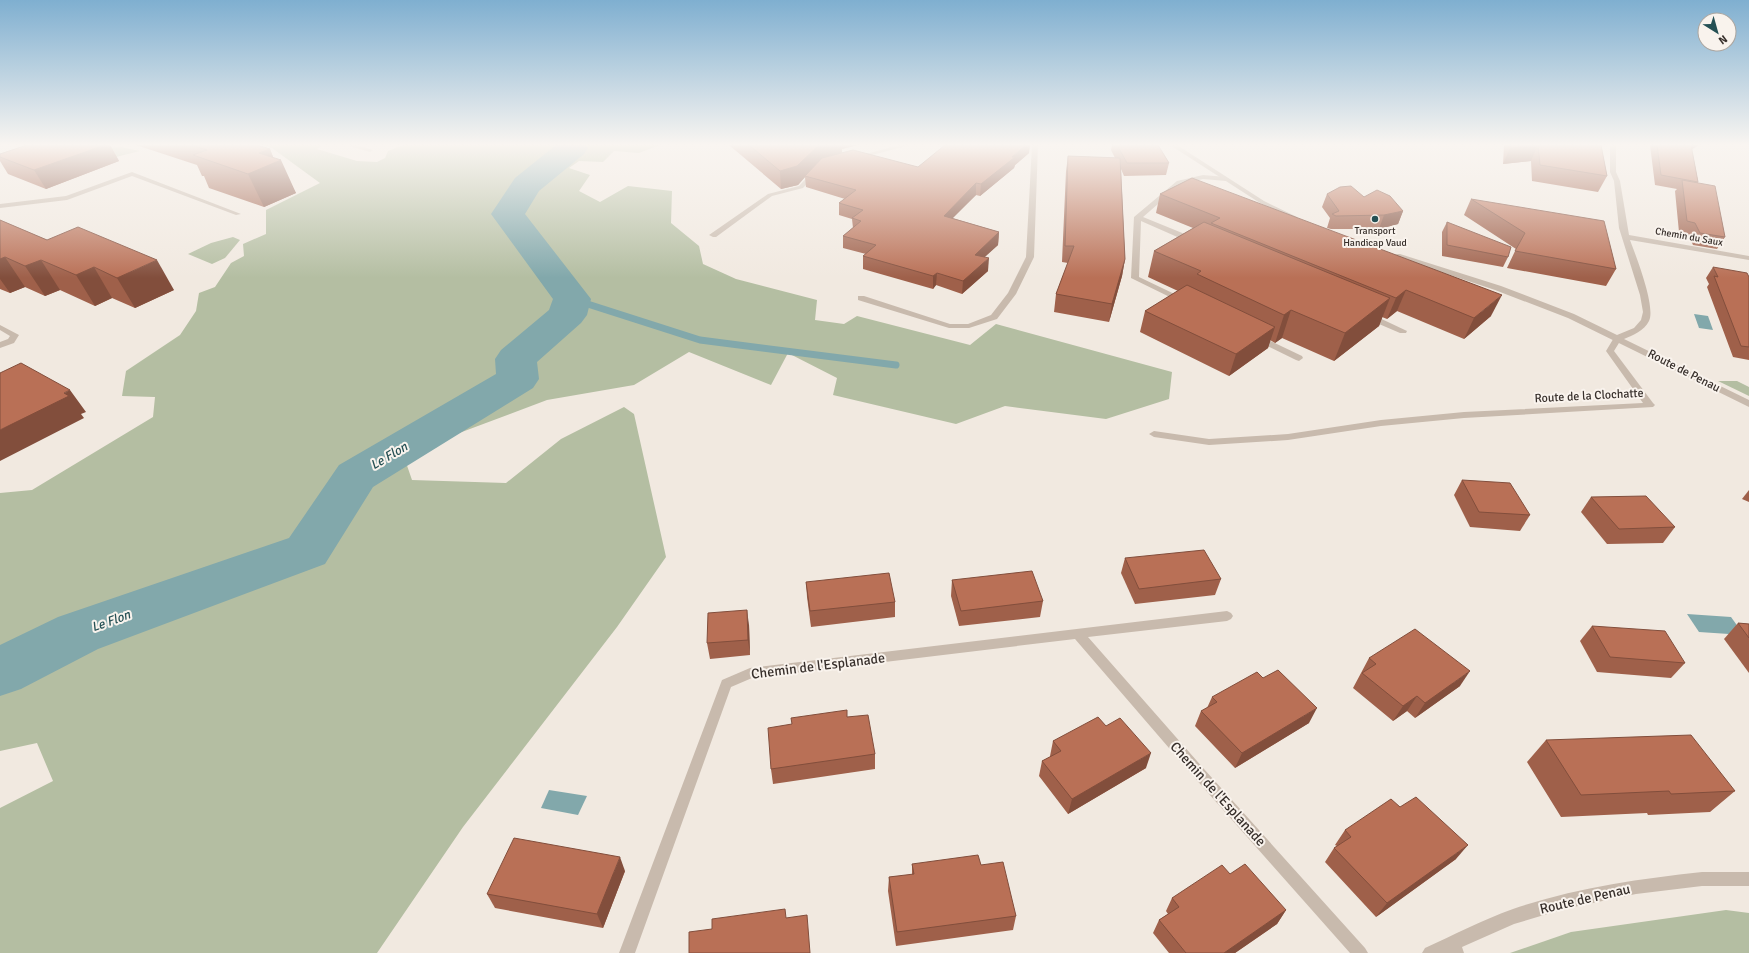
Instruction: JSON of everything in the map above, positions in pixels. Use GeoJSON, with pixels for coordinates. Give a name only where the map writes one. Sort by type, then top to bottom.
{"type":"FeatureCollection","features":[{"type":"Feature","properties":{"kind":"street"},"geometry":{"type":"LineString","coordinates":[[0,206],[67,198],[90,189]]}},
{"type":"Feature","properties":{"kind":"street"},"geometry":{"type":"LineString","coordinates":[[173,189],[238,214]]}},
{"type":"Feature","properties":{"kind":"street"},"geometry":{"type":"LineString","coordinates":[[713,235],[770,195],[791,189]]}},
{"type":"Feature","properties":{"kind":"street"},"geometry":{"type":"LineString","coordinates":[[861,298],[948,326],[969,326],[994,317],[1012,294],[1030,257],[1033,189]]}},
{"type":"Feature","properties":{"kind":"street"},"geometry":{"type":"LineString","coordinates":[[1170,189],[1138,217],[1135,278],[1192,306]]}},
{"type":"Feature","properties":{"kind":"street"},"geometry":{"type":"LineString","coordinates":[[1242,189],[1262,202],[1303,222]]}},
{"type":"Feature","properties":{"kind":"street"},"geometry":{"type":"LineString","coordinates":[[1387,253],[1524,297],[1571,316],[1618,338],[1636,330],[1645,321],[1647,312],[1644,295],[1626,237],[1618,189]]}},
{"type":"Feature","properties":{"kind":"street"},"geometry":{"type":"LineString","coordinates":[[1138,217],[1203,245]]}},
{"type":"Feature","properties":{"kind":"street","name":"Chemin du Saux"},"geometry":{"type":"LineString","coordinates":[[1626,237],[1749,258]]}},
{"type":"Feature","properties":{"kind":"street"},"geometry":{"type":"LineString","coordinates":[[1360,313],[1403,332]]}},
{"type":"Feature","properties":{"kind":"street"},"geometry":{"type":"LineString","coordinates":[[0,327],[15,335],[11,341],[0,345]]}},
{"type":"Feature","properties":{"kind":"street"},"geometry":{"type":"LineString","coordinates":[[1249,334],[1299,358]]}},
{"type":"Feature","properties":{"kind":"street","name":"Route de Penau"},"geometry":{"type":"LineString","coordinates":[[1618,338],[1749,404]]}},
{"type":"Feature","properties":{"kind":"street","name":"Route de la Clochatte"},"geometry":{"type":"LineString","coordinates":[[1154,434],[1209,442],[1288,437],[1381,423],[1650,404],[1610,351],[1618,338]]}},
{"type":"Feature","properties":{"kind":"street","name":"Chemin de l'Esplanade"},"geometry":{"type":"LineString","coordinates":[[627,953],[726,684],[750,673],[1226,616]]}},
{"type":"Feature","properties":{"kind":"street","name":"Chemin de l'Esplanade"},"geometry":{"type":"LineString","coordinates":[[1078,634],[1198,773],[1226,802],[1360,953]]}},
{"type":"Feature","properties":{"kind":"street","name":"Route de Penau"},"geometry":{"type":"LineString","coordinates":[[1430,953],[1454,948],[1513,917],[1564,902],[1636,887],[1702,879],[1749,879]]}},
{"type":"Feature","properties":{"kind":"green space"},"geometry":{"type":"Polygon","coordinates":[[[307,189],[580,189],[579,191],[600,202],[622,189],[672,191],[671,223],[699,246],[703,264],[736,279],[817,300],[815,320],[844,324],[857,316],[970,345],[996,324],[1172,372],[1169,399],[1106,419],[1005,406],[956,424],[833,395],[837,378],[788,353],[771,385],[689,352],[634,385],[547,400],[403,454],[412,480],[506,483],[561,439],[624,407],[634,414],[666,557],[617,627],[463,827],[377,953],[0,953],[0,808],[53,781],[37,743],[0,751],[0,493],[32,490],[153,417],[155,397],[122,396],[126,371],[180,335],[196,311],[199,293],[215,287],[231,263],[244,256],[243,244],[266,234],[266,210],[307,189]]]}},
{"type":"Feature","properties":{"kind":"green space"},"geometry":{"type":"Polygon","coordinates":[[[233,237],[240,240],[225,258],[212,264],[188,254],[211,243],[233,237]]]}},
{"type":"Feature","properties":{"kind":"green space"},"geometry":{"type":"Polygon","coordinates":[[[1718,381],[1737,381],[1749,387],[1749,396],[1718,381]]]}},
{"type":"Feature","properties":{"kind":"green space"},"geometry":{"type":"Polygon","coordinates":[[[1726,910],[1749,913],[1749,953],[1510,953],[1571,932],[1726,910]]]}},
{"type":"Feature","properties":{"kind":"water"},"geometry":{"type":"Polygon","coordinates":[[[1694,314],[1708,316],[1713,330],[1699,328],[1694,314]]]}},
{"type":"Feature","properties":{"kind":"water"},"geometry":{"type":"Polygon","coordinates":[[[1687,614],[1731,617],[1744,635],[1699,632],[1687,614]]]}},
{"type":"Feature","properties":{"kind":"water"},"geometry":{"type":"Polygon","coordinates":[[[549,790],[587,796],[578,815],[541,808],[549,790]]]}},
{"type":"Feature","properties":{"kind":"building"},"geometry":{"type":"Polygon","coordinates":[[[854,189],[970,189],[944,216],[999,232],[975,255],[989,258],[963,281],[937,273],[933,276],[863,256],[876,245],[843,236],[861,221],[852,218],[863,210],[839,203],[856,190],[854,189]]]}},
{"type":"Feature","properties":{"kind":"building"},"geometry":{"type":"Polygon","coordinates":[[[1067,189],[1122,189],[1125,259],[1112,304],[1056,294],[1074,246],[1065,246],[1067,189]]]}},
{"type":"Feature","properties":{"kind":"building"},"geometry":{"type":"Polygon","coordinates":[[[1169,189],[1222,189],[1502,295],[1474,318],[1406,290],[1396,298],[1211,223],[1220,218],[1160,194],[1169,189]]]}},
{"type":"Feature","properties":{"kind":"building"},"geometry":{"type":"Polygon","coordinates":[[[1335,189],[1355,189],[1364,197],[1377,190],[1390,196],[1403,211],[1384,215],[1336,216],[1332,214],[1339,211],[1327,194],[1335,189]]]}},
{"type":"Feature","properties":{"kind":"building"},"geometry":{"type":"Polygon","coordinates":[[[1683,189],[1716,189],[1725,237],[1700,233],[1695,223],[1687,221],[1683,189]]]}},
{"type":"Feature","properties":{"kind":"building"},"geometry":{"type":"Polygon","coordinates":[[[1471,199],[1604,221],[1616,269],[1515,251],[1525,233],[1471,199]]]}},
{"type":"Feature","properties":{"kind":"building"},"geometry":{"type":"Polygon","coordinates":[[[0,220],[47,240],[78,227],[157,260],[117,278],[94,267],[76,275],[41,260],[25,266],[5,257],[0,259],[0,220]]]}},
{"type":"Feature","properties":{"kind":"building"},"geometry":{"type":"Polygon","coordinates":[[[1204,222],[1390,298],[1345,333],[1291,310],[1284,315],[1197,274],[1201,271],[1154,251],[1204,222]]]}},
{"type":"Feature","properties":{"kind":"building"},"geometry":{"type":"Polygon","coordinates":[[[1447,222],[1511,247],[1508,257],[1447,245],[1447,222]]]}},
{"type":"Feature","properties":{"kind":"building"},"geometry":{"type":"Polygon","coordinates":[[[1713,267],[1747,273],[1749,277],[1749,347],[1741,346],[1714,276],[1718,277],[1713,267]]]}},
{"type":"Feature","properties":{"kind":"building"},"geometry":{"type":"Polygon","coordinates":[[[1187,285],[1275,327],[1236,354],[1145,311],[1187,285]]]}},
{"type":"Feature","properties":{"kind":"building"},"geometry":{"type":"Polygon","coordinates":[[[21,363],[70,390],[64,393],[69,396],[0,430],[0,373],[21,363]]]}},
{"type":"Feature","properties":{"kind":"building"},"geometry":{"type":"Polygon","coordinates":[[[1462,480],[1510,483],[1530,515],[1479,512],[1462,480]]]}},
{"type":"Feature","properties":{"kind":"building"},"geometry":{"type":"Polygon","coordinates":[[[1646,496],[1675,527],[1619,529],[1591,497],[1646,496]]]}},
{"type":"Feature","properties":{"kind":"building"},"geometry":{"type":"Polygon","coordinates":[[[1204,550],[1221,579],[1139,589],[1125,558],[1204,550]]]}},
{"type":"Feature","properties":{"kind":"building"},"geometry":{"type":"Polygon","coordinates":[[[1032,571],[1043,601],[961,611],[952,580],[1032,571]]]}},
{"type":"Feature","properties":{"kind":"building"},"geometry":{"type":"Polygon","coordinates":[[[889,573],[895,602],[810,611],[806,582],[889,573]]]}},
{"type":"Feature","properties":{"kind":"building"},"geometry":{"type":"Polygon","coordinates":[[[747,610],[748,640],[707,643],[708,613],[747,610]]]}},
{"type":"Feature","properties":{"kind":"building"},"geometry":{"type":"Polygon","coordinates":[[[1738,623],[1749,624],[1749,638],[1738,623]]]}},
{"type":"Feature","properties":{"kind":"building"},"geometry":{"type":"Polygon","coordinates":[[[1592,626],[1665,631],[1685,663],[1610,657],[1592,626]]]}},
{"type":"Feature","properties":{"kind":"building"},"geometry":{"type":"Polygon","coordinates":[[[1415,629],[1470,671],[1425,703],[1417,696],[1403,706],[1362,673],[1376,664],[1369,658],[1415,629]]]}},
{"type":"Feature","properties":{"kind":"building"},"geometry":{"type":"Polygon","coordinates":[[[1278,670],[1317,708],[1242,753],[1201,711],[1217,702],[1212,697],[1257,672],[1263,678],[1278,670]]]}},
{"type":"Feature","properties":{"kind":"building"},"geometry":{"type":"Polygon","coordinates":[[[847,710],[847,717],[868,715],[875,754],[771,769],[768,728],[792,724],[791,718],[847,710]]]}},
{"type":"Feature","properties":{"kind":"building"},"geometry":{"type":"Polygon","coordinates":[[[1098,717],[1106,726],[1120,718],[1151,753],[1072,799],[1042,761],[1061,751],[1053,741],[1098,717]]]}},
{"type":"Feature","properties":{"kind":"building"},"geometry":{"type":"Polygon","coordinates":[[[1691,735],[1735,791],[1671,794],[1669,791],[1581,795],[1546,740],[1691,735]]]}},
{"type":"Feature","properties":{"kind":"building"},"geometry":{"type":"Polygon","coordinates":[[[1416,797],[1468,845],[1387,903],[1334,848],[1351,837],[1345,830],[1391,799],[1400,807],[1416,797]]]}},
{"type":"Feature","properties":{"kind":"building"},"geometry":{"type":"Polygon","coordinates":[[[514,838],[620,857],[597,914],[487,894],[514,838]]]}},
{"type":"Feature","properties":{"kind":"building"},"geometry":{"type":"Polygon","coordinates":[[[978,855],[981,865],[1003,862],[1016,916],[897,932],[889,877],[914,874],[912,864],[978,855]]]}},
{"type":"Feature","properties":{"kind":"building"},"geometry":{"type":"Polygon","coordinates":[[[1245,864],[1286,910],[1224,953],[1186,953],[1159,920],[1179,907],[1172,898],[1222,865],[1230,874],[1245,864]]]}},
{"type":"Feature","properties":{"kind":"building"},"geometry":{"type":"Polygon","coordinates":[[[785,909],[786,918],[807,915],[810,953],[689,953],[689,932],[712,929],[712,919],[785,909]]]}},
{"type":"Feature","properties":{"kind":"waterway","name":"Le Flon"},"geometry":{"type":"LineString","coordinates":[[0,672],[78,633],[307,551],[356,476],[518,379],[516,359],[567,315],[572,299],[508,214],[523,189]]}},
{"type":"Feature","properties":{"kind":"waterway"},"geometry":{"type":"LineString","coordinates":[[572,299],[700,340],[896,365]]}},
{"type":"Feature","properties":{"kind":"place","name":"Transport Handicap Vaud"},"geometry":{"type":"Point","coordinates":[1375,219]}}]}
